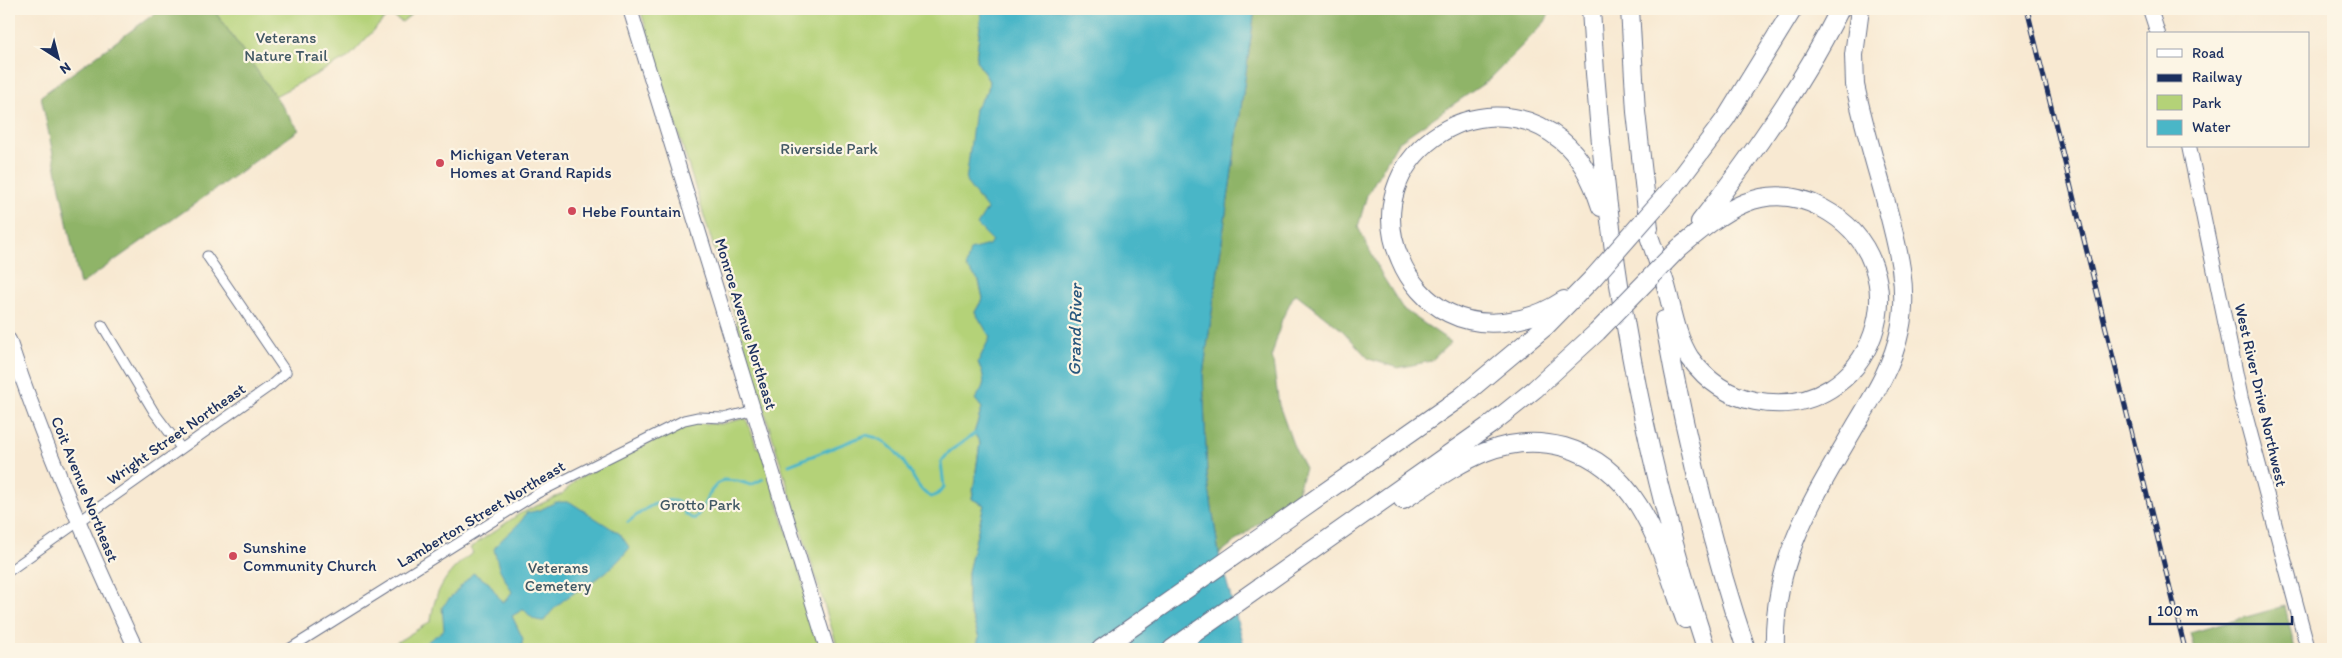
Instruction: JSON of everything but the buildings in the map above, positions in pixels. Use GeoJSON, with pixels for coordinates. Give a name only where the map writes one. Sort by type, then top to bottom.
{"type":"FeatureCollection","features":[{"type":"Feature","properties":{"kind":"highway"},"geometry":{"type":"LineString","coordinates":[[1591,9],[1594,63],[1611,236],[1638,388],[1676,552],[1706,649]]}},
{"type":"Feature","properties":{"kind":"highway"},"geometry":{"type":"LineString","coordinates":[[1630,9],[1636,112],[1649,236],[1690,447],[1714,543],[1746,649]]}},
{"type":"Feature","properties":{"kind":"highway"},"geometry":{"type":"LineString","coordinates":[[1101,649],[1461,397],[1546,326],[1588,283],[1680,179],[1726,118],[1793,9]]}},
{"type":"Feature","properties":{"kind":"highway"},"geometry":{"type":"LineString","coordinates":[[1679,248],[1763,138],[1795,89],[1840,9]]}},
{"type":"Feature","properties":{"kind":"highway"},"geometry":{"type":"LineString","coordinates":[[1775,649],[1774,630],[1778,591],[1788,554],[1802,520],[1878,388],[1892,357],[1901,328],[1902,268],[1855,86],[1854,55],[1860,9]]}},
{"type":"Feature","properties":{"kind":"highway"},"geometry":{"type":"LineString","coordinates":[[1588,283],[1553,308],[1526,318],[1484,323],[1465,320],[1447,312],[1429,300],[1408,278],[1393,244],[1390,210],[1398,182],[1414,153],[1438,133],[1464,120],[1490,116],[1510,116],[1537,125],[1562,140],[1584,165],[1593,184],[1611,236]]}},
{"type":"Feature","properties":{"kind":"highway"},"geometry":{"type":"LineString","coordinates":[[1172,649],[1490,425],[1542,383],[1597,332],[1679,248],[1723,212],[1751,201],[1772,198],[1794,199],[1826,210],[1845,224],[1860,240],[1869,254],[1875,270],[1880,295],[1875,332],[1868,349],[1856,366],[1843,379],[1828,389],[1802,400],[1786,403],[1762,402],[1741,397],[1725,390],[1698,368],[1684,347],[1649,236]]}},
{"type":"Feature","properties":{"kind":"highway"},"geometry":{"type":"LineString","coordinates":[[1315,548],[1354,530],[1463,463],[1486,452],[1516,443],[1560,446],[1584,454],[1601,464],[1634,497],[1658,545],[1696,649]]}},
{"type":"Feature","properties":{"kind":"main road","name":"Monroe Avenue Northeast"},"geometry":{"type":"LineString","coordinates":[[630,9],[827,649]]}},
{"type":"Feature","properties":{"kind":"main road"},"geometry":{"type":"LineString","coordinates":[[2150,9],[2157,32]]}},
{"type":"Feature","properties":{"kind":"main road","name":"West River Drive Northwest"},"geometry":{"type":"LineString","coordinates":[[2189,148],[2241,400],[2308,649]]}},
{"type":"Feature","properties":{"kind":"main road","name":"Coit Avenue Northeast"},"geometry":{"type":"LineString","coordinates":[[9,341],[78,523],[136,649]]}},
{"type":"Feature","properties":{"kind":"street","name":"Wright Street Northeast"},"geometry":{"type":"LineString","coordinates":[[9,571],[270,386],[286,372],[207,256]]}},
{"type":"Feature","properties":{"kind":"street"},"geometry":{"type":"LineString","coordinates":[[102,325],[154,412],[181,448]]}},
{"type":"Feature","properties":{"kind":"street","name":"Lamberton Street Northeast"},"geometry":{"type":"LineString","coordinates":[[289,649],[531,497],[573,475],[684,420],[698,417],[724,418],[754,410]]}},
{"type":"Feature","properties":{"kind":"green space"},"geometry":{"type":"Polygon","coordinates":[[[161,9],[213,9],[299,130],[80,285],[41,96],[161,9]]]}},
{"type":"Feature","properties":{"kind":"green space","name":"Veterans Nature Trail"},"geometry":{"type":"Polygon","coordinates":[[[213,9],[418,9],[402,22],[389,14],[349,57],[275,96],[213,9]]]}},
{"type":"Feature","properties":{"kind":"green space","name":"Riverside Park"},"geometry":{"type":"Polygon","coordinates":[[[640,9],[982,9],[976,60],[989,81],[988,91],[975,109],[992,240],[979,281],[983,298],[975,312],[991,337],[978,362],[984,381],[976,399],[982,408],[974,433],[980,443],[972,498],[984,505],[968,572],[968,606],[979,638],[976,649],[838,649],[640,9]]]}},
{"type":"Feature","properties":{"kind":"green space"},"geometry":{"type":"Polygon","coordinates":[[[1255,9],[1551,9],[1545,22],[1489,80],[1398,142],[1367,195],[1358,227],[1383,277],[1403,309],[1451,342],[1431,361],[1398,368],[1369,359],[1342,330],[1295,293],[1282,319],[1272,355],[1279,405],[1294,447],[1305,468],[1297,493],[1219,554],[1207,475],[1203,375],[1255,9]]]}},
{"type":"Feature","properties":{"kind":"green space"},"geometry":{"type":"Polygon","coordinates":[[[746,418],[757,447],[761,448],[823,649],[386,649],[431,621],[435,600],[439,591],[456,566],[473,553],[470,548],[519,514],[562,494],[577,479],[689,423],[721,424],[746,418]]]}},
{"type":"Feature","properties":{"kind":"green space"},"geometry":{"type":"Polygon","coordinates":[[[2285,606],[2295,649],[2194,649],[2190,633],[2285,606]]]}},
{"type":"Feature","properties":{"kind":"water","name":"Grand River"},"geometry":{"type":"Polygon","coordinates":[[[982,9],[1255,9],[1203,375],[1207,475],[1219,554],[1245,649],[976,649],[979,637],[968,606],[968,572],[984,505],[972,499],[980,443],[974,433],[982,408],[975,399],[982,389],[984,381],[978,362],[990,337],[975,312],[983,298],[979,281],[966,267],[970,250],[989,245],[992,240],[977,225],[987,209],[966,182],[975,109],[988,90],[989,81],[976,60],[982,9]]]}},
{"type":"Feature","properties":{"kind":"water"},"geometry":{"type":"Polygon","coordinates":[[[556,502],[570,502],[620,534],[629,547],[628,550],[606,572],[564,600],[544,621],[532,618],[524,609],[512,616],[523,639],[521,649],[421,649],[444,629],[442,607],[473,573],[489,583],[502,602],[506,600],[512,592],[499,568],[494,549],[524,518],[526,513],[540,510],[556,502]]]}},
{"type":"Feature","properties":{"kind":"waterway"},"geometry":{"type":"LineString","coordinates":[[789,465],[866,435],[880,439],[891,447],[919,486],[932,497],[938,494],[944,487],[941,462],[950,451],[977,432]]}},
{"type":"Feature","properties":{"kind":"waterway"},"geometry":{"type":"LineString","coordinates":[[628,522],[652,505],[666,501],[680,503],[686,515],[694,519],[709,494],[723,480],[738,481],[751,485],[763,479]]}},
{"type":"Feature","properties":{"kind":"railway"},"geometry":{"type":"LineString","coordinates":[[2027,9],[2185,649]]}},
{"type":"Feature","properties":{"kind":"place","name":"Michigan Veteran Homes at Grand Rapids"},"geometry":{"type":"Point","coordinates":[440,163]}},
{"type":"Feature","properties":{"kind":"place","name":"Hebe Fountain"},"geometry":{"type":"Point","coordinates":[572,211]}},
{"type":"Feature","properties":{"kind":"place","name":"Sunshine Community Church"},"geometry":{"type":"Point","coordinates":[233,556]}},
{"type":"Feature","properties":{"kind":"park label","name":"Grotto Park"},"geometry":{"type":"Point","coordinates":[700,504]}},
{"type":"Feature","properties":{"kind":"park label","name":"Veterans Cemetery"},"geometry":{"type":"Point","coordinates":[558,576]}}]}
